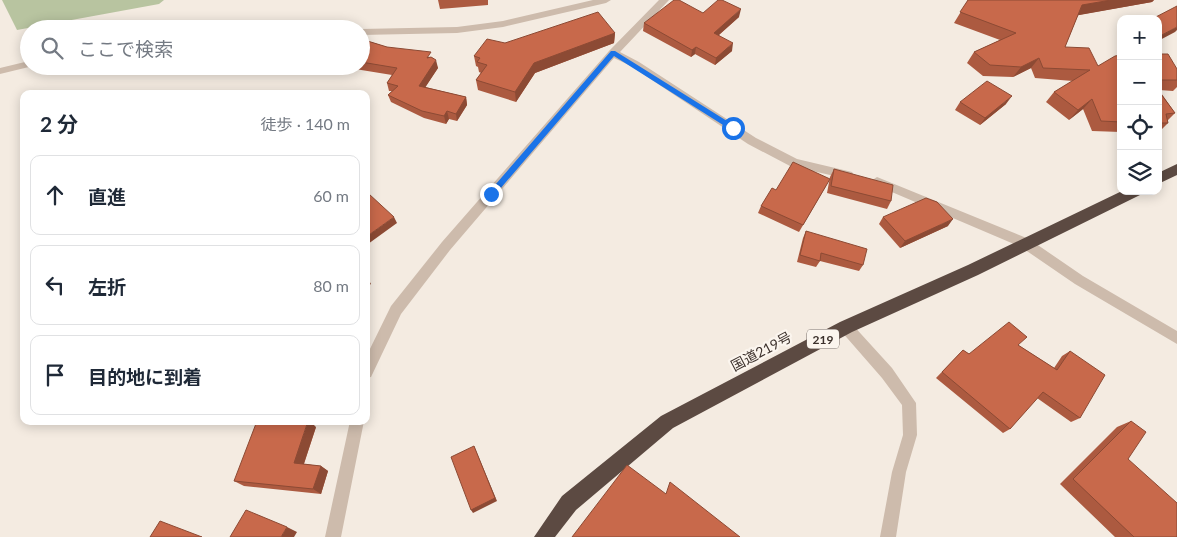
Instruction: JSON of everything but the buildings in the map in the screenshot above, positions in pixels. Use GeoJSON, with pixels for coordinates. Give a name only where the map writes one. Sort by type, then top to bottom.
{"type":"FeatureCollection","features":[{"type":"Feature","properties":{"kind":"highway"},"geometry":{"type":"LineString","coordinates":[[1162,177],[1177,169]]}},
{"type":"Feature","properties":{"kind":"highway","name":"国道219号"},"geometry":{"type":"LineString","coordinates":[[543,537],[569,503],[667,422],[846,327],[973,270],[1127,195]]}},
{"type":"Feature","properties":{"kind":"street"},"geometry":{"type":"LineString","coordinates":[[370,32],[457,30],[503,24],[606,0]]}},
{"type":"Feature","properties":{"kind":"street"},"geometry":{"type":"LineString","coordinates":[[370,364],[396,310],[446,246],[613,53],[664,0]]}},
{"type":"Feature","properties":{"kind":"street"},"geometry":{"type":"LineString","coordinates":[[613,53],[635,64],[752,141],[794,163],[881,182],[1025,243],[1079,280],[1177,338]]}},
{"type":"Feature","properties":{"kind":"street"},"geometry":{"type":"LineString","coordinates":[[0,71],[20,66]]}},
{"type":"Feature","properties":{"kind":"street"},"geometry":{"type":"LineString","coordinates":[[846,327],[887,372],[909,403],[910,435],[899,472],[888,537]]}},
{"type":"Feature","properties":{"kind":"street"},"geometry":{"type":"LineString","coordinates":[[333,537],[356,425]]}},
{"type":"Feature","properties":{"kind":"green space"},"geometry":{"type":"Polygon","coordinates":[[[2,0],[164,0],[159,4],[72,20],[20,20],[20,29],[17,30],[2,0]]]}},
{"type":"Feature","properties":{"kind":"route"},"geometry":{"type":"LineString","coordinates":[[491,194],[613,53],[635,64],[733,128]]}}]}
